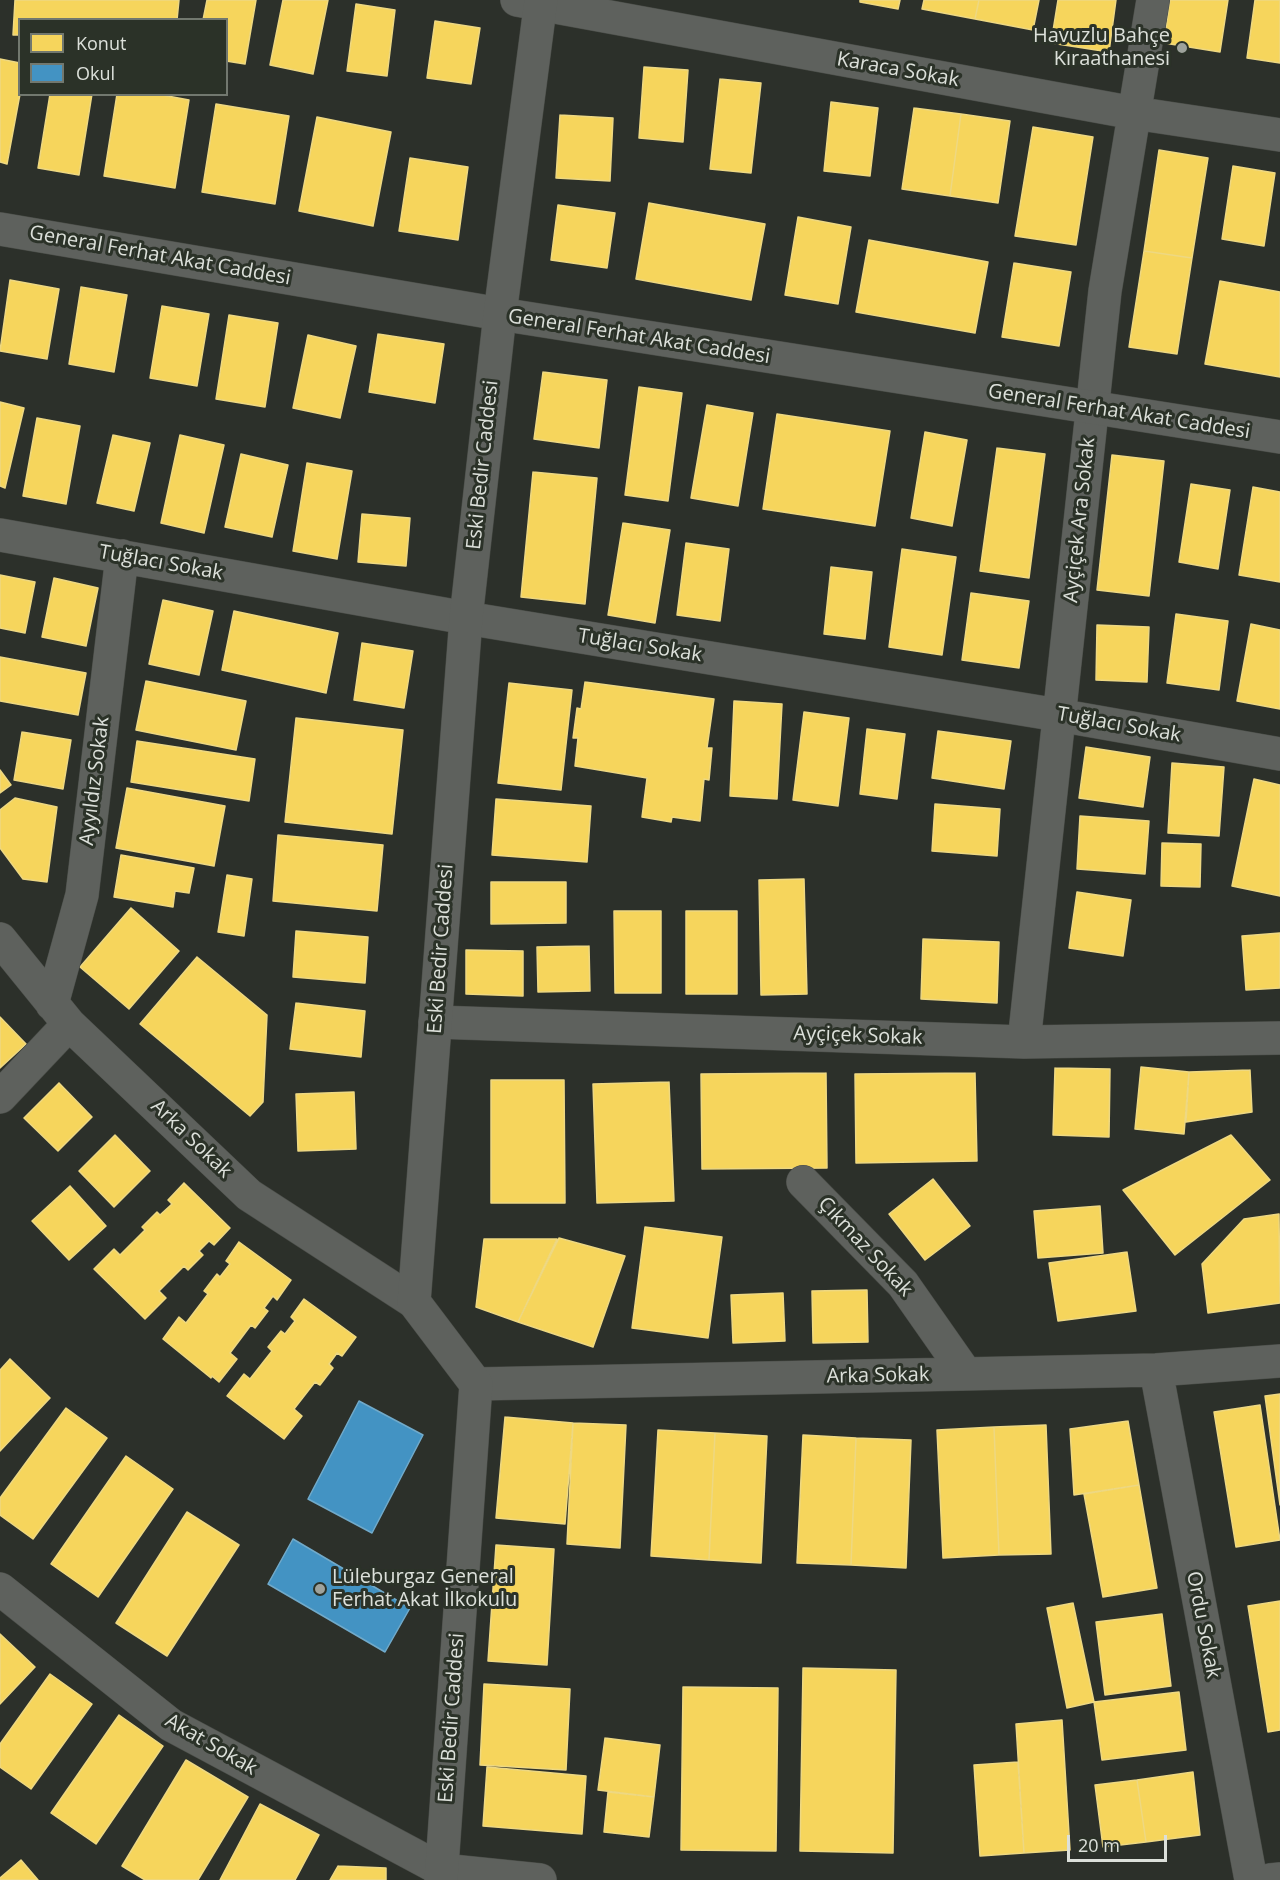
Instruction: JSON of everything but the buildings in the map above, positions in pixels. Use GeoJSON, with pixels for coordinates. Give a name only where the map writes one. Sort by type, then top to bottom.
{"type":"FeatureCollection","features":[{"type":"Feature","properties":{"kind":"street","name":"Ayçiçek Ara Sokak"},"geometry":{"type":"LineString","coordinates":[[1024,1042],[1105,291],[1153,0]]}},
{"type":"Feature","properties":{"kind":"street","name":"Karaca Sokak"},"geometry":{"type":"LineString","coordinates":[[533,1],[1134,113],[1280,135]]}},
{"type":"Feature","properties":{"kind":"street","name":"Eski Bedir Caddesi"},"geometry":{"type":"LineString","coordinates":[[414,1302],[466,618],[533,1]]}},
{"type":"Feature","properties":{"kind":"street","name":"General Ferhat Akat Caddesi"},"geometry":{"type":"LineString","coordinates":[[0,229],[500,314],[1280,437]]}},
{"type":"Feature","properties":{"kind":"street","name":"Tuğlacı Sokak"},"geometry":{"type":"LineString","coordinates":[[0,535],[466,618],[1058,714],[1280,754]]}},
{"type":"Feature","properties":{"kind":"street","name":"Ayyıldız Sokak"},"geometry":{"type":"LineString","coordinates":[[61,1014],[82,895],[122,556]]}},
{"type":"Feature","properties":{"kind":"street","name":"Arka Sokak"},"geometry":{"type":"LineString","coordinates":[[0,939],[61,1014],[249,1195],[414,1302]]}},
{"type":"Feature","properties":{"kind":"street"},"geometry":{"type":"LineString","coordinates":[[0,1096],[61,1014]]}},
{"type":"Feature","properties":{"kind":"street","name":"Ayçiçek Sokak"},"geometry":{"type":"LineString","coordinates":[[435,1022],[1024,1042],[1280,1038]]}},
{"type":"Feature","properties":{"kind":"street","name":"Çıkmaz Sokak"},"geometry":{"type":"LineString","coordinates":[[803,1182],[903,1284],[966,1374]]}},
{"type":"Feature","properties":{"kind":"street"},"geometry":{"type":"LineString","coordinates":[[414,1302],[476,1384]]}},
{"type":"Feature","properties":{"kind":"street","name":"Arka Sokak"},"geometry":{"type":"LineString","coordinates":[[476,1384],[1156,1370],[1280,1362]]}},
{"type":"Feature","properties":{"kind":"street","name":"Ordu Sokak"},"geometry":{"type":"LineString","coordinates":[[1156,1370],[1251,1880]]}},
{"type":"Feature","properties":{"kind":"street","name":"Eski Bedir Caddesi"},"geometry":{"type":"LineString","coordinates":[[441,1875],[476,1384]]}},
{"type":"Feature","properties":{"kind":"street","name":"Akat Sokak"},"geometry":{"type":"LineString","coordinates":[[0,1589],[171,1725],[441,1875]]}},
{"type":"Feature","properties":{"kind":"street"},"geometry":{"type":"LineString","coordinates":[[441,1875],[540,1880]]}},
{"type":"Feature","properties":{"kind":"street"},"geometry":{"type":"LineString","coordinates":[[1270,1880],[1280,1878]]}},
{"type":"Feature","properties":{"kind":"place","name":"Havuzlu Bahçe Kıraathanesi"},"geometry":{"type":"Point","coordinates":[1182,48]}},
{"type":"Feature","properties":{"kind":"place","name":"Lüleburgaz General Ferhat Akat İlkokulu"},"geometry":{"type":"Point","coordinates":[320,1589]}}]}
